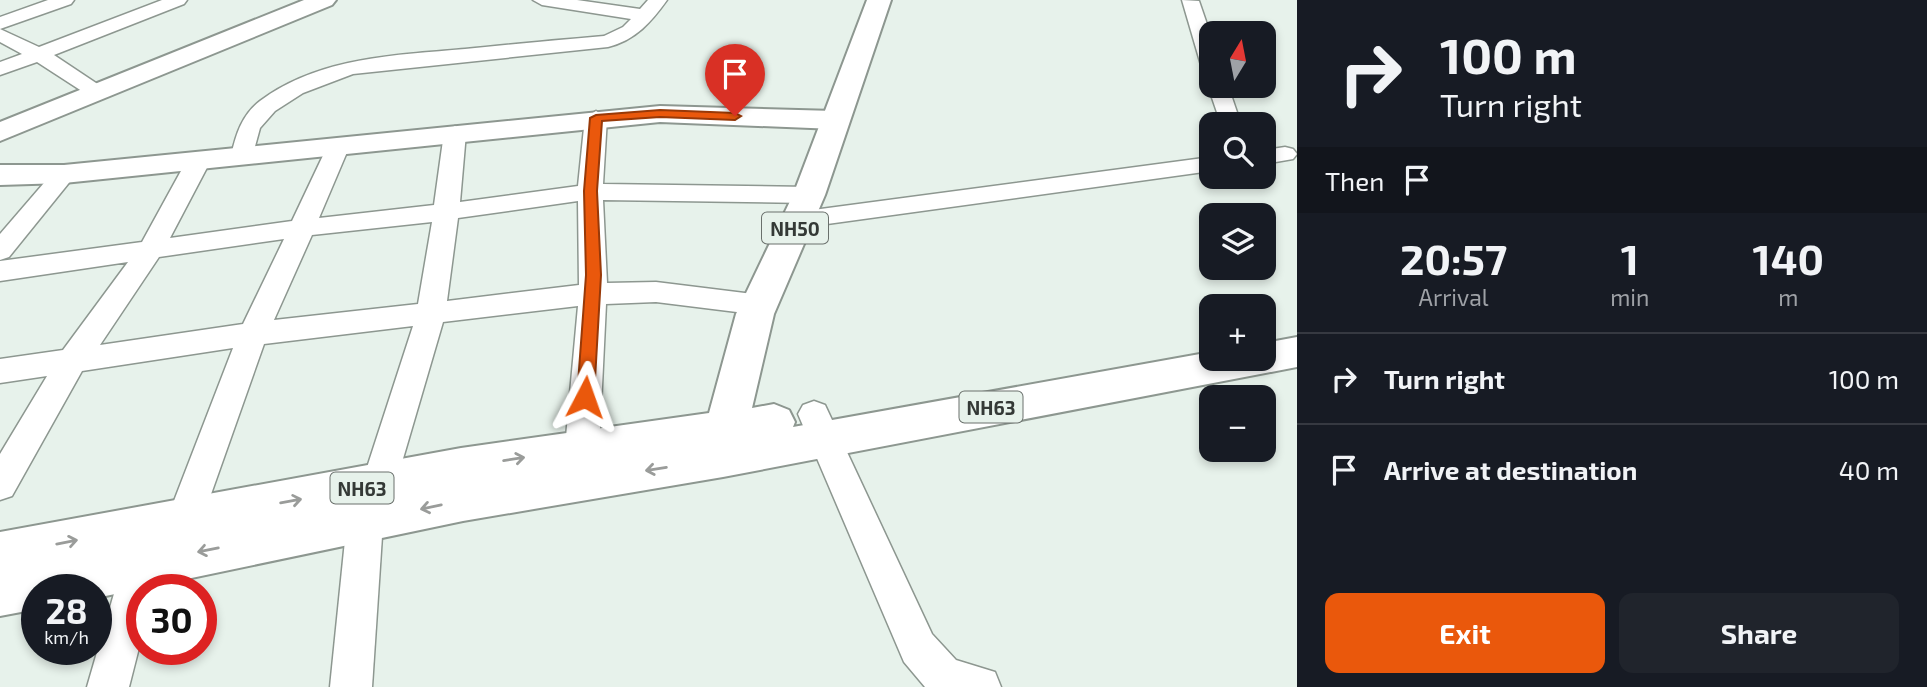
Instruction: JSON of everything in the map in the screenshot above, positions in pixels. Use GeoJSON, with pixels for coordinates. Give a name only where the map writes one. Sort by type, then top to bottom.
{"type":"FeatureCollection","features":[{"type":"Feature","properties":{"kind":"main road"},"geometry":{"type":"LineString","coordinates":[[0,132],[324,0]]}},
{"type":"Feature","properties":{"kind":"main road","name":"NH50"},"geometry":{"type":"LineString","coordinates":[[724,444],[755,314],[804,207],[879,0]]}},
{"type":"Feature","properties":{"kind":"main road"},"geometry":{"type":"LineString","coordinates":[[0,175],[64,174],[596,118],[660,114],[835,120]]}},
{"type":"Feature","properties":{"kind":"main road"},"geometry":{"type":"LineString","coordinates":[[1276,331],[1297,328]]}},
{"type":"Feature","properties":{"kind":"main road","name":"NH63"},"geometry":{"type":"LineString","coordinates":[[1095,376],[1199,346]]}},
{"type":"Feature","properties":{"kind":"main road","name":"NH63"},"geometry":{"type":"LineString","coordinates":[[1276,356],[1297,352]]}},
{"type":"Feature","properties":{"kind":"main road","name":"NH63"},"geometry":{"type":"LineString","coordinates":[[0,555],[185,519],[371,503],[463,500],[819,426],[1095,376],[1199,365]]}},
{"type":"Feature","properties":{"kind":"main road","name":"NH63"},"geometry":{"type":"LineString","coordinates":[[0,591],[141,566],[371,503],[461,467],[582,448],[724,444]]}},
{"type":"Feature","properties":{"kind":"street"},"geometry":{"type":"LineString","coordinates":[[0,23],[65,0]]}},
{"type":"Feature","properties":{"kind":"street"},"geometry":{"type":"LineString","coordinates":[[0,69],[178,0]]}},
{"type":"Feature","properties":{"kind":"street"},"geometry":{"type":"LineString","coordinates":[[542,0],[653,8]]}},
{"type":"Feature","properties":{"kind":"street"},"geometry":{"type":"LineString","coordinates":[[1188,0],[1199,31]]}},
{"type":"Feature","properties":{"kind":"street"},"geometry":{"type":"LineString","coordinates":[[243,156],[249,127],[267,106],[296,89],[348,69],[390,62],[608,41],[622,37],[653,8]]}},
{"type":"Feature","properties":{"kind":"street"},"geometry":{"type":"LineString","coordinates":[[0,35],[40,54],[98,93]]}},
{"type":"Feature","properties":{"kind":"street"},"geometry":{"type":"LineString","coordinates":[[582,448],[592,294],[590,191],[596,118]]}},
{"type":"Feature","properties":{"kind":"street"},"geometry":{"type":"LineString","coordinates":[[351,687],[371,503],[399,424],[431,313],[456,133]]}},
{"type":"Feature","properties":{"kind":"street"},"geometry":{"type":"LineString","coordinates":[[185,519],[253,334],[339,145]]}},
{"type":"Feature","properties":{"kind":"street"},"geometry":{"type":"LineString","coordinates":[[0,485],[72,361],[151,249],[199,160]]}},
{"type":"Feature","properties":{"kind":"street"},"geometry":{"type":"LineString","coordinates":[[0,271],[590,191],[804,207],[1199,165]]}},
{"type":"Feature","properties":{"kind":"street"},"geometry":{"type":"LineString","coordinates":[[0,251],[64,174]]}},
{"type":"Feature","properties":{"kind":"street"},"geometry":{"type":"LineString","coordinates":[[0,370],[253,334],[592,294],[656,292],[761,305]]}},
{"type":"Feature","properties":{"kind":"street"},"geometry":{"type":"LineString","coordinates":[[819,426],[918,648],[944,677],[980,687]]}},
{"type":"Feature","properties":{"kind":"street"},"geometry":{"type":"LineString","coordinates":[[108,687],[141,566]]}},
{"type":"Feature","properties":{"kind":"route"},"geometry":{"type":"LineString","coordinates":[[585,397],[594,275],[590,191],[596,118],[660,114],[735,116]]}}]}
